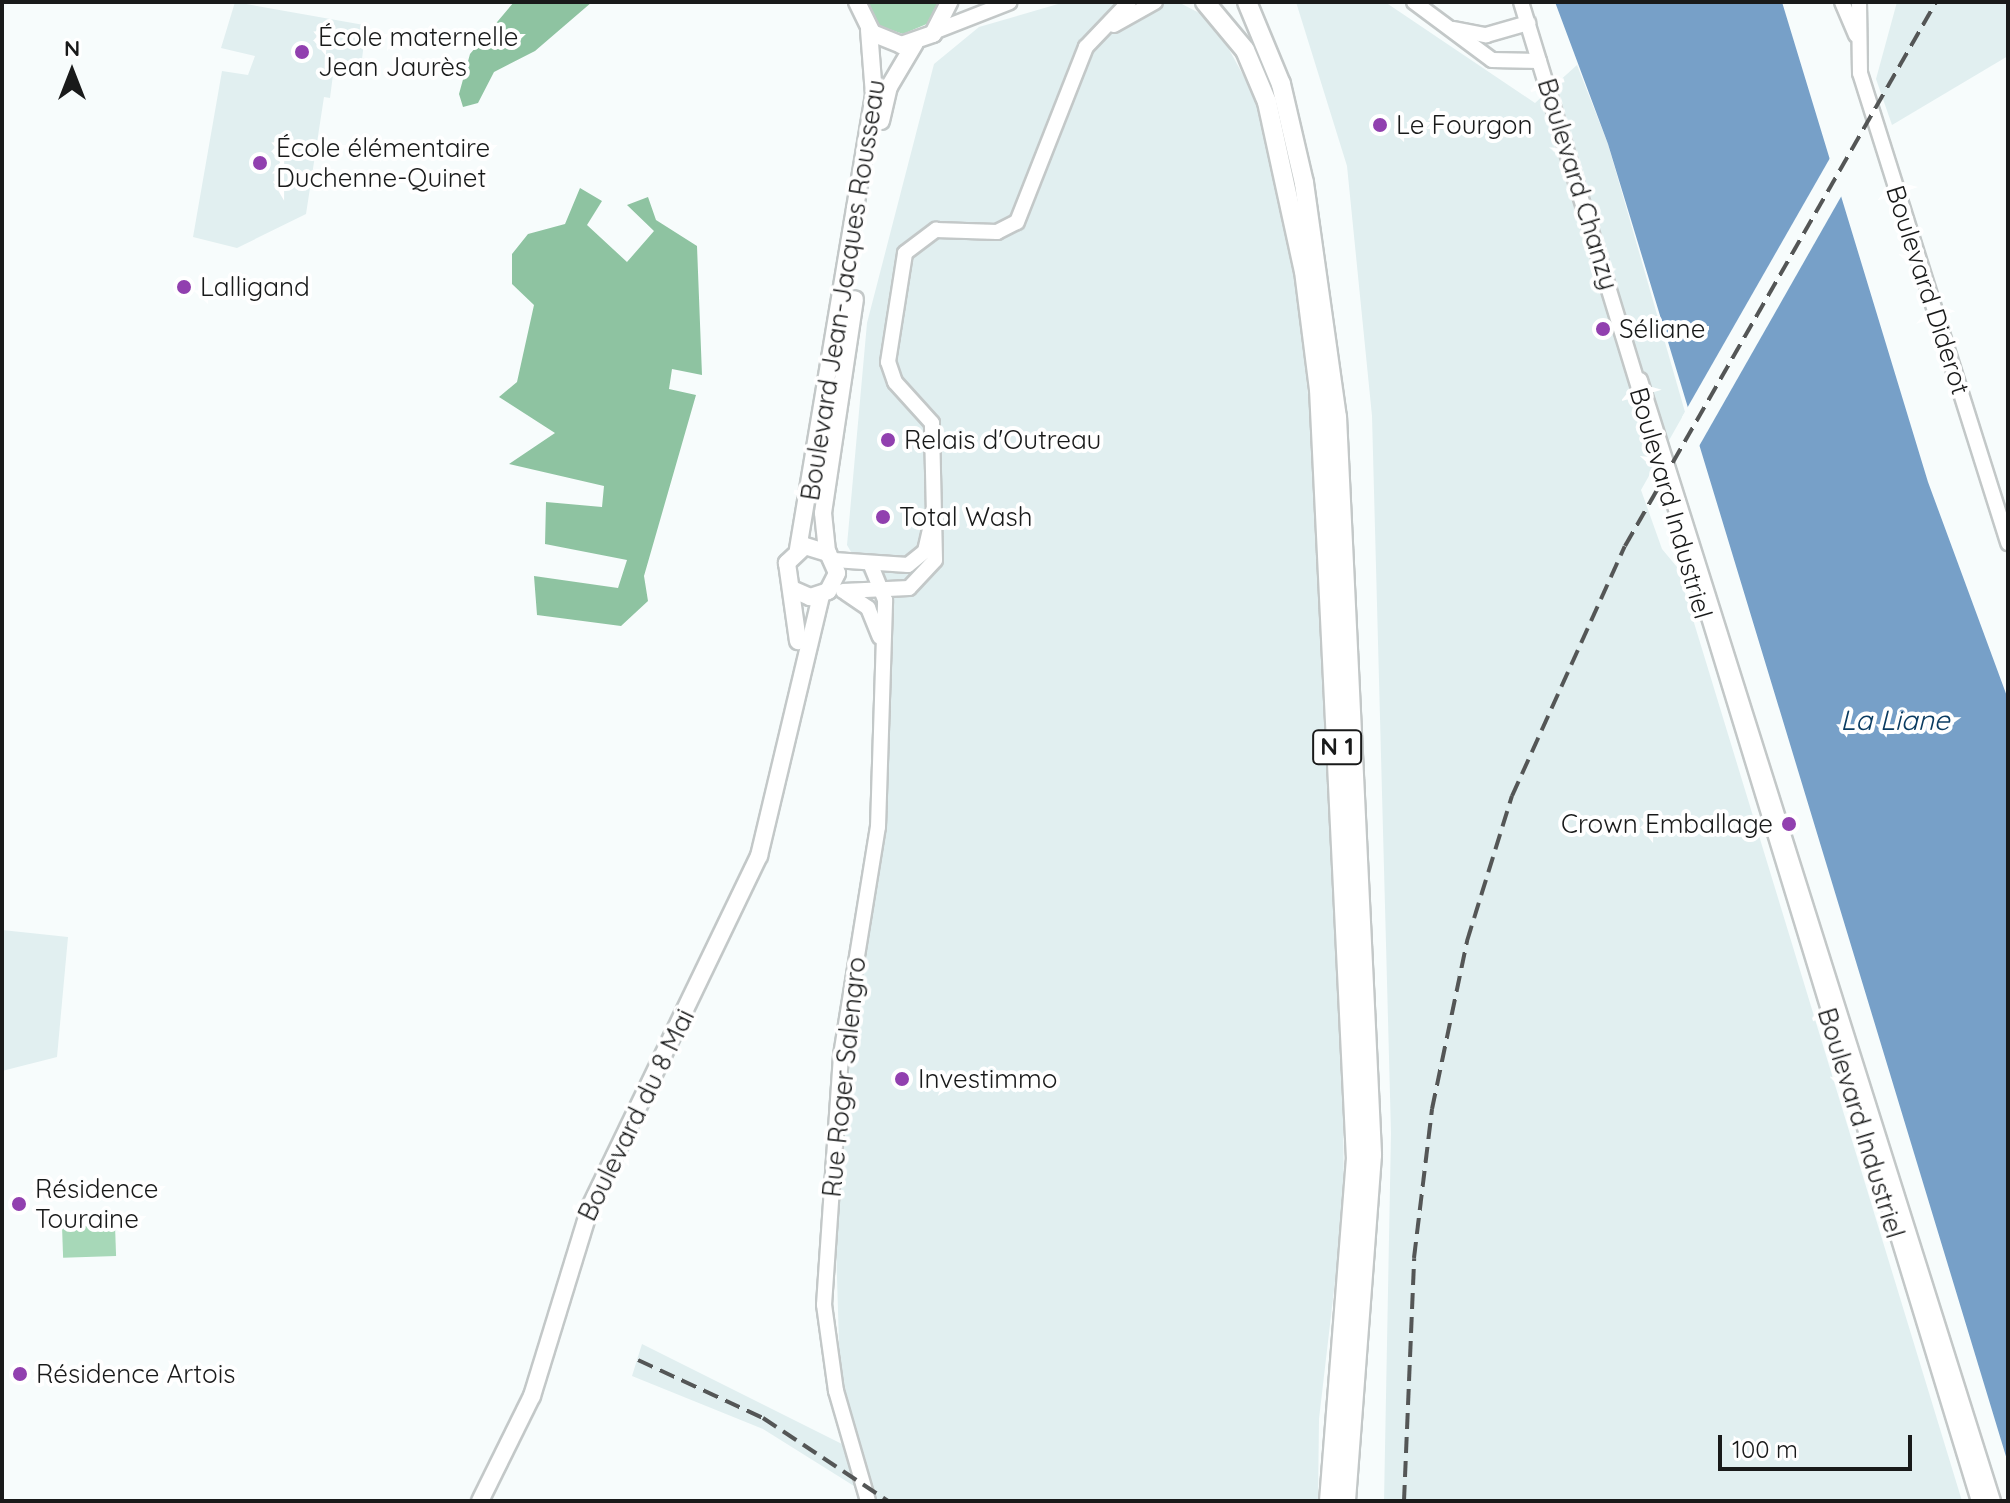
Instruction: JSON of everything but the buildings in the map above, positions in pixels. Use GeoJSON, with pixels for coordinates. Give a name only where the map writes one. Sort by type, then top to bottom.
{"type":"FeatureCollection","features":[{"type":"Feature","properties":{"kind":"highway","name":"N 1"},"geometry":{"type":"LineString","coordinates":[[1205,2],[1240,41],[1267,102],[1299,245],[1319,389],[1356,1158],[1329,1501]]}},
{"type":"Feature","properties":{"kind":"highway","name":"N 1"},"geometry":{"type":"LineString","coordinates":[[1247,2],[1283,93],[1304,183],[1337,417],[1372,1167],[1346,1501]]}},
{"type":"Feature","properties":{"kind":"main road","name":"Boulevard Jean-Jacques Rousseau"},"geometry":{"type":"LineString","coordinates":[[798,549],[876,83],[869,30],[857,2]]}},
{"type":"Feature","properties":{"kind":"main road"},"geometry":{"type":"LineString","coordinates":[[869,30],[890,43],[915,43],[936,31],[949,2]]}},
{"type":"Feature","properties":{"kind":"main road","name":"Boulevard Jean-Jacques Rousseau"},"geometry":{"type":"LineString","coordinates":[[830,556],[823,513],[882,112],[915,43]]}},
{"type":"Feature","properties":{"kind":"main road"},"geometry":{"type":"LineString","coordinates":[[798,549],[830,556],[836,578],[823,594],[792,589],[785,571],[798,549]]}},
{"type":"Feature","properties":{"kind":"main road","name":"Boulevard du 8 Mai"},"geometry":{"type":"LineString","coordinates":[[792,589],[799,615],[792,730]]}},
{"type":"Feature","properties":{"kind":"main road","name":"Boulevard du 8 Mai"},"geometry":{"type":"LineString","coordinates":[[480,1501],[532,1396],[590,1207],[755,867],[792,730],[811,613],[823,594]]}},
{"type":"Feature","properties":{"kind":"street"},"geometry":{"type":"LineString","coordinates":[[936,31],[1010,2]]}},
{"type":"Feature","properties":{"kind":"street"},"geometry":{"type":"LineString","coordinates":[[823,594],[843,591],[884,593],[909,588],[931,571],[932,423],[889,368],[905,253],[930,232],[997,232],[1017,222],[1081,58],[1129,2]]}},
{"type":"Feature","properties":{"kind":"street"},"geometry":{"type":"LineString","coordinates":[[1103,31],[1155,2]]}},
{"type":"Feature","properties":{"kind":"street"},"geometry":{"type":"LineString","coordinates":[[1414,2],[1492,60],[1539,61]]}},
{"type":"Feature","properties":{"kind":"street","name":"Boulevard Chanzy"},"geometry":{"type":"LineString","coordinates":[[1521,2],[1633,367]]}},
{"type":"Feature","properties":{"kind":"street","name":"Boulevard Diderot"},"geometry":{"type":"LineString","coordinates":[[1842,2],[1856,35]]}},
{"type":"Feature","properties":{"kind":"street","name":"Boulevard Diderot"},"geometry":{"type":"LineString","coordinates":[[1859,2],[1856,35],[1860,73],[1905,231],[2008,543]]}},
{"type":"Feature","properties":{"kind":"street"},"geometry":{"type":"LineString","coordinates":[[1443,23],[1480,35],[1528,23]]}},
{"type":"Feature","properties":{"kind":"street","name":"Boulevard Industriel"},"geometry":{"type":"LineString","coordinates":[[1633,367],[1979,1501]]}},
{"type":"Feature","properties":{"kind":"street","name":"Boulevard Industriel"},"geometry":{"type":"LineString","coordinates":[[1633,367],[1654,412],[1993,1501]]}},
{"type":"Feature","properties":{"kind":"street"},"geometry":{"type":"LineString","coordinates":[[830,556],[871,566],[918,559],[933,510]]}},
{"type":"Feature","properties":{"kind":"street","name":"Rue Roger Salengro"},"geometry":{"type":"LineString","coordinates":[[868,1501],[834,1382],[824,1297],[841,1055],[878,833],[884,593],[871,566]]}},
{"type":"Feature","properties":{"kind":"street","name":"Rue Roger Salengro"},"geometry":{"type":"LineString","coordinates":[[843,591],[870,611],[881,649]]}},
{"type":"Feature","properties":{"kind":"shaded area","name":"École élémentaire Duchenne-Quinet"},"geometry":{"type":"Polygon","coordinates":[[[235,2],[364,25],[365,33],[361,68],[334,67],[330,98],[324,97],[306,214],[237,248],[193,237],[222,71],[248,75],[255,56],[221,48],[235,2]]]}},
{"type":"Feature","properties":{"kind":"shaded area"},"geometry":{"type":"Polygon","coordinates":[[[1065,2],[1178,2],[1213,20],[1255,97],[1296,281],[1313,442],[1343,1103],[1344,1204],[1319,1419],[1318,1501],[878,1501],[763,1429],[632,1376],[642,1344],[842,1444],[836,1244],[844,1111],[887,800],[891,621],[847,545],[867,323],[934,64],[979,27],[1065,2]]]}},
{"type":"Feature","properties":{"kind":"shaded area"},"geometry":{"type":"Polygon","coordinates":[[[1296,2],[1385,2],[1535,103],[1577,65],[1608,144],[1685,412],[1641,490],[1662,549],[1677,567],[1962,1501],[1384,1501],[1391,1133],[1372,416],[1347,166],[1296,2]]]}},
{"type":"Feature","properties":{"kind":"shaded area"},"geometry":{"type":"Polygon","coordinates":[[[1897,2],[2008,2],[2008,56],[1892,125],[1876,79],[1897,2]]]}},
{"type":"Feature","properties":{"kind":"shaded area"},"geometry":{"type":"Polygon","coordinates":[[[2,930],[68,937],[57,1057],[2,1071],[2,930]]]}},
{"type":"Feature","properties":{"kind":"green space"},"geometry":{"type":"Polygon","coordinates":[[[514,2],[592,2],[535,51],[494,72],[478,103],[463,107],[459,94],[470,54],[514,2]]]}},
{"type":"Feature","properties":{"kind":"green space"},"geometry":{"type":"Polygon","coordinates":[[[867,2],[939,2],[929,23],[903,34],[880,26],[867,2]]]}},
{"type":"Feature","properties":{"kind":"green space"},"geometry":{"type":"Polygon","coordinates":[[[580,188],[602,201],[587,225],[627,262],[654,231],[627,205],[648,197],[656,220],[697,246],[702,375],[672,369],[669,389],[696,395],[644,576],[648,601],[621,626],[537,615],[534,576],[618,588],[627,560],[545,544],[546,502],[602,507],[604,486],[509,464],[555,433],[499,397],[517,382],[534,305],[512,284],[512,254],[528,234],[565,224],[580,188]]]}},
{"type":"Feature","properties":{"kind":"green space"},"geometry":{"type":"Polygon","coordinates":[[[115,1225],[116,1256],[63,1258],[62,1227],[115,1225]]]}},
{"type":"Feature","properties":{"kind":"water","name":"La Liane"},"geometry":{"type":"Polygon","coordinates":[[[1555,2],[1782,2],[1928,482],[2008,699],[2008,1463],[1608,144],[1555,2]]]}},
{"type":"Feature","properties":{"kind":"pier"},"geometry":{"type":"Polygon","coordinates":[[[1830,158],[1842,195],[1694,455],[1682,417],[1830,158]]]}},
{"type":"Feature","properties":{"kind":"railway"},"geometry":{"type":"LineString","coordinates":[[1404,1501],[1414,1258],[1432,1109],[1467,941],[1512,796],[1625,546],[1936,2]]}},
{"type":"Feature","properties":{"kind":"railway"},"geometry":{"type":"LineString","coordinates":[[638,1360],[763,1418],[888,1501]]}},
{"type":"Feature","properties":{"kind":"place","name":"École maternelle Jean Jaurès"},"geometry":{"type":"Point","coordinates":[302,52]}},
{"type":"Feature","properties":{"kind":"place","name":"Le Fourgon"},"geometry":{"type":"Point","coordinates":[1380,125]}},
{"type":"Feature","properties":{"kind":"place","name":"École élémentaire Duchenne-Quinet"},"geometry":{"type":"Point","coordinates":[260,163]}},
{"type":"Feature","properties":{"kind":"place","name":"Lalligand"},"geometry":{"type":"Point","coordinates":[184,287]}},
{"type":"Feature","properties":{"kind":"place","name":"Séliane"},"geometry":{"type":"Point","coordinates":[1603,329]}},
{"type":"Feature","properties":{"kind":"place","name":"Relais d'Outreau"},"geometry":{"type":"Point","coordinates":[888,440]}},
{"type":"Feature","properties":{"kind":"place","name":"Total Wash"},"geometry":{"type":"Point","coordinates":[883,517]}},
{"type":"Feature","properties":{"kind":"place","name":"Crown Emballage"},"geometry":{"type":"Point","coordinates":[1789,824]}},
{"type":"Feature","properties":{"kind":"place","name":"Investimmo"},"geometry":{"type":"Point","coordinates":[902,1079]}},
{"type":"Feature","properties":{"kind":"place","name":"Résidence Touraine"},"geometry":{"type":"Point","coordinates":[19,1204]}},
{"type":"Feature","properties":{"kind":"place","name":"Résidence Artois"},"geometry":{"type":"Point","coordinates":[20,1374]}}]}
